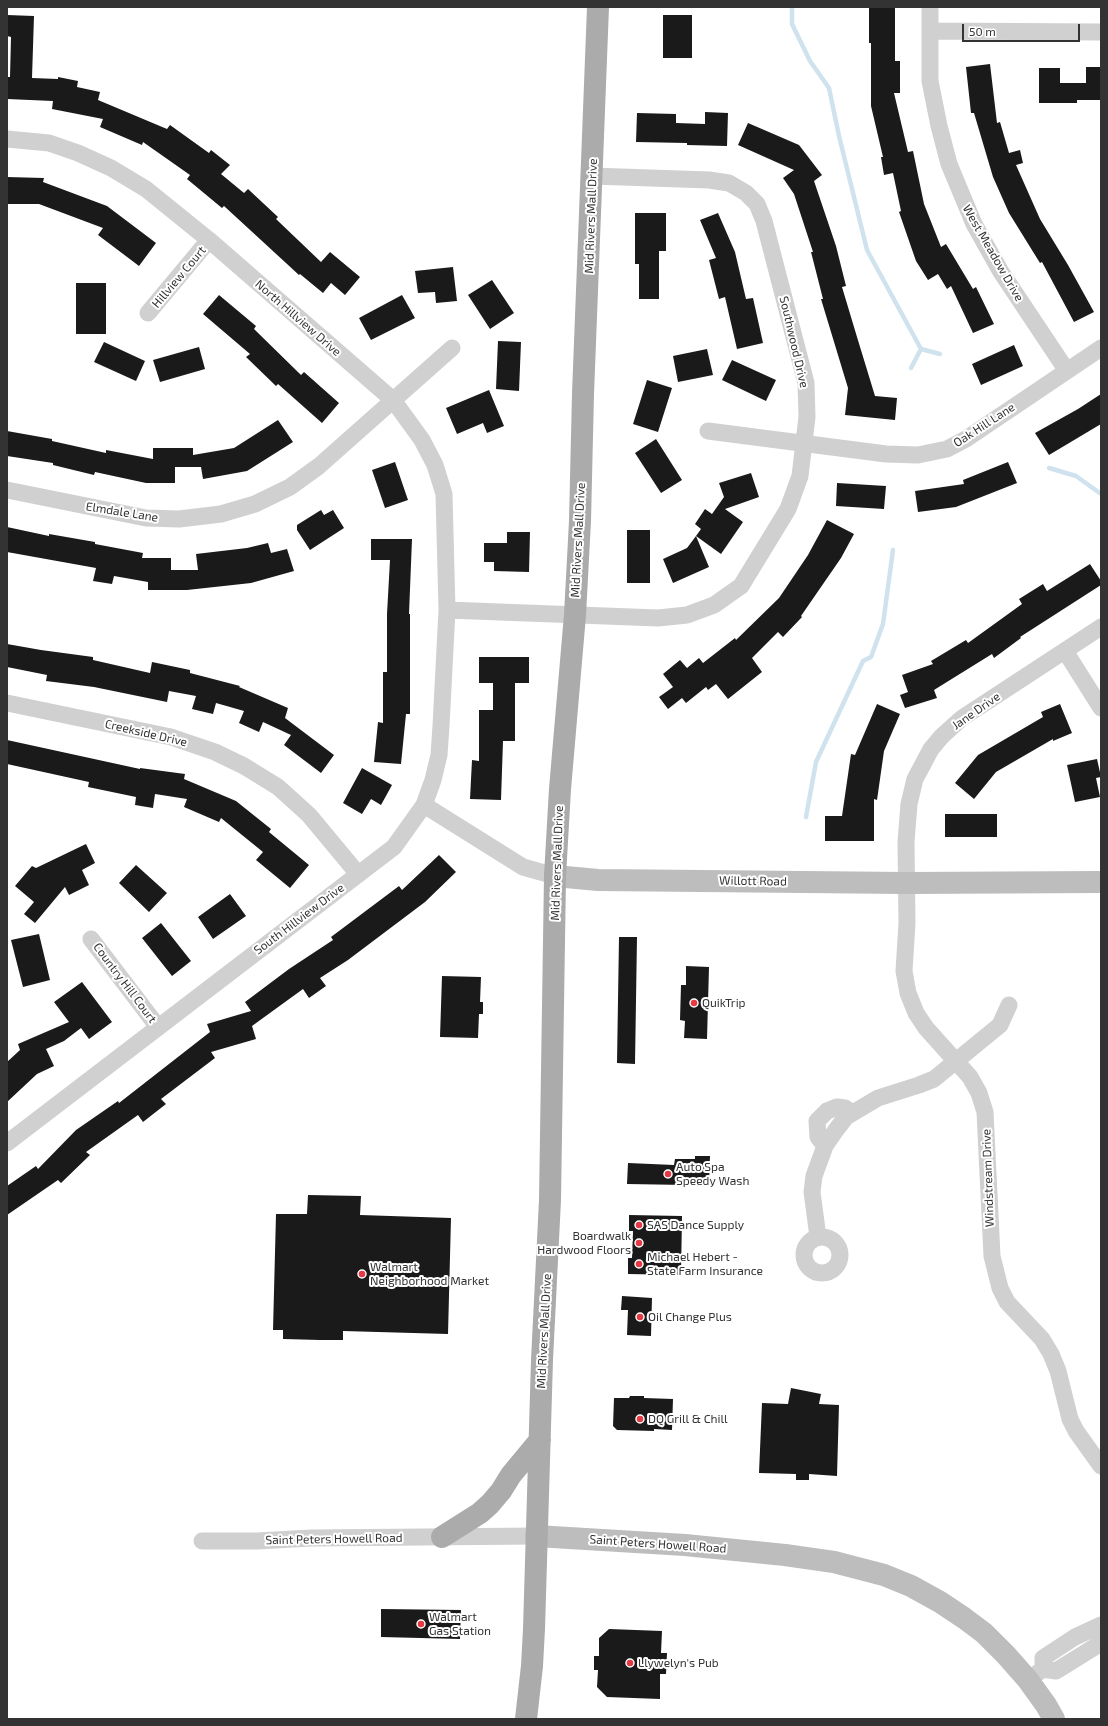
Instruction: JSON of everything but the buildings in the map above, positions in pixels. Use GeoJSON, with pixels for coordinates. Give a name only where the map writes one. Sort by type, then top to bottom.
{"type":"FeatureCollection","features":[{"type":"Feature","properties":{"kind":"main road","name":"Mid Rivers Mall Drive"},"geometry":{"type":"LineString","coordinates":[[526,1719],[532,1666],[534,1629],[542,1360],[550,1200],[555,876],[560,788],[575,615],[580,521],[583,394],[598,7]]}},
{"type":"Feature","properties":{"kind":"main road","name":"Willott Road"},"geometry":{"type":"LineString","coordinates":[[555,876],[598,880],[906,883],[1101,882]]}},
{"type":"Feature","properties":{"kind":"main road"},"geometry":{"type":"LineString","coordinates":[[442,1537],[480,1513],[490,1504],[501,1491],[511,1475],[540,1440]]}},
{"type":"Feature","properties":{"kind":"main road","name":"Saint Peters Howell Road"},"geometry":{"type":"LineString","coordinates":[[536,1536],[685,1545],[785,1555],[834,1562],[865,1570],[911,1586],[964,1618],[984,1633],[1006,1655],[1035,1675],[1046,1705],[1054,1719]]}},
{"type":"Feature","properties":{"kind":"street","name":"West Meadow Drive"},"geometry":{"type":"LineString","coordinates":[[930,7],[930,80],[939,126],[949,164],[974,224],[1001,272],[1066,371]]}},
{"type":"Feature","properties":{"kind":"street"},"geometry":{"type":"LineString","coordinates":[[930,31],[1101,32]]}},
{"type":"Feature","properties":{"kind":"street","name":"North Hillview Drive"},"geometry":{"type":"LineString","coordinates":[[7,139],[49,143],[78,153],[111,168],[146,189],[209,240],[393,400],[422,440],[435,465],[444,494],[447,610]]}},
{"type":"Feature","properties":{"kind":"street","name":"Southwood Drive"},"geometry":{"type":"LineString","coordinates":[[447,610],[658,618],[686,615],[714,605],[741,586],[788,509],[800,476],[807,417],[806,383],[764,221],[757,204],[746,193],[729,183],[709,180],[592,176]]}},
{"type":"Feature","properties":{"kind":"street","name":"Hillview Court"},"geometry":{"type":"LineString","coordinates":[[148,313],[209,240]]}},
{"type":"Feature","properties":{"kind":"street","name":"Elmdale Lane"},"geometry":{"type":"LineString","coordinates":[[7,490],[146,518],[178,519],[221,514],[255,504],[290,487],[319,466],[452,348]]}},
{"type":"Feature","properties":{"kind":"street","name":"Oak Hill Lane"},"geometry":{"type":"LineString","coordinates":[[708,431],[886,454],[918,455],[947,449],[966,439],[1101,348]]}},
{"type":"Feature","properties":{"kind":"street","name":"South Hillview Drive"},"geometry":{"type":"LineString","coordinates":[[7,1143],[394,847],[424,805],[433,780],[439,755],[447,610]]}},
{"type":"Feature","properties":{"kind":"street","name":"Jane Drive"},"geometry":{"type":"LineString","coordinates":[[906,883],[906,842],[909,804],[915,779],[932,749],[942,736],[962,718],[1101,627]]}},
{"type":"Feature","properties":{"kind":"street"},"geometry":{"type":"LineString","coordinates":[[1065,651],[1101,708]]}},
{"type":"Feature","properties":{"kind":"street","name":"Creekside Drive"},"geometry":{"type":"LineString","coordinates":[[7,703],[170,737],[215,752],[244,766],[278,788],[309,814],[358,874]]}},
{"type":"Feature","properties":{"kind":"street","name":"Willott Road"},"geometry":{"type":"LineString","coordinates":[[424,805],[523,867],[555,876]]}},
{"type":"Feature","properties":{"kind":"street","name":"Windstream Drive"},"geometry":{"type":"LineString","coordinates":[[906,883],[904,971],[908,993],[919,1018],[970,1077],[979,1092],[985,1112],[992,1256],[1000,1288],[1007,1302],[1042,1339],[1051,1354],[1058,1371],[1070,1419],[1076,1432],[1101,1466]]}},
{"type":"Feature","properties":{"kind":"street","name":"Country Hill Court"},"geometry":{"type":"LineString","coordinates":[[91,939],[158,1027]]}},
{"type":"Feature","properties":{"kind":"street"},"geometry":{"type":"LineString","coordinates":[[818,1237],[812,1192],[814,1176],[825,1146],[846,1117],[878,1098],[934,1079],[1000,1025],[1009,1005]]}},
{"type":"Feature","properties":{"kind":"street","name":"Saint Peters Howell Road"},"geometry":{"type":"LineString","coordinates":[[202,1541],[257,1541],[311,1538],[536,1536]]}},
{"type":"Feature","properties":{"kind":"street"},"geometry":{"type":"LineString","coordinates":[[1035,1675],[1044,1658],[1075,1637],[1101,1625]]}},
{"type":"Feature","properties":{"kind":"street"},"geometry":{"type":"LineString","coordinates":[[1035,1675],[1056,1671],[1101,1643]]}},
{"type":"Feature","properties":{"kind":"waterway"},"geometry":{"type":"LineString","coordinates":[[792,7],[792,24],[810,61],[829,88],[839,136],[867,250],[921,349],[940,354]]}},
{"type":"Feature","properties":{"kind":"waterway"},"geometry":{"type":"LineString","coordinates":[[911,368],[921,349]]}},
{"type":"Feature","properties":{"kind":"waterway"},"geometry":{"type":"LineString","coordinates":[[1049,468],[1076,476],[1101,494]]}},
{"type":"Feature","properties":{"kind":"waterway"},"geometry":{"type":"LineString","coordinates":[[806,817],[816,762],[863,661],[871,657],[883,624],[893,550]]}},
{"type":"Feature","properties":{"kind":"place","name":"QuikTrip"},"geometry":{"type":"Point","coordinates":[694,1003]}},
{"type":"Feature","properties":{"kind":"place","name":"Auto Spa Speedy Wash"},"geometry":{"type":"Point","coordinates":[668,1174]}},
{"type":"Feature","properties":{"kind":"place","name":"SAS Dance Supply"},"geometry":{"type":"Point","coordinates":[639,1225]}},
{"type":"Feature","properties":{"kind":"place","name":"Boardwalk Hardwood Floors"},"geometry":{"type":"Point","coordinates":[639,1243]}},
{"type":"Feature","properties":{"kind":"place","name":"Michael Hebert - State Farm Insurance"},"geometry":{"type":"Point","coordinates":[639,1264]}},
{"type":"Feature","properties":{"kind":"place","name":"Walmart Neighborhood Market"},"geometry":{"type":"Point","coordinates":[362,1274]}},
{"type":"Feature","properties":{"kind":"place","name":"Oil Change Plus"},"geometry":{"type":"Point","coordinates":[640,1317]}},
{"type":"Feature","properties":{"kind":"place","name":"DQ Grill & Chill"},"geometry":{"type":"Point","coordinates":[640,1419]}},
{"type":"Feature","properties":{"kind":"place","name":"Walmart Gas Station"},"geometry":{"type":"Point","coordinates":[421,1624]}},
{"type":"Feature","properties":{"kind":"place","name":"Llywelyn's Pub"},"geometry":{"type":"Point","coordinates":[630,1663]}}]}
